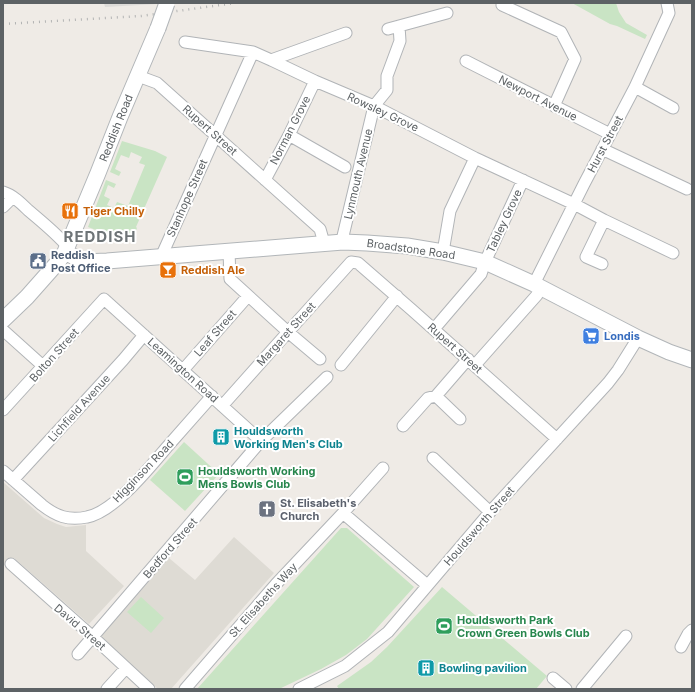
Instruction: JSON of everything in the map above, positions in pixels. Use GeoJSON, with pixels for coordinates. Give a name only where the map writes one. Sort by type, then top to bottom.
{"type":"FeatureCollection","features":[{"type":"Feature","properties":{"kind":"main road","name":"Reddish Road"},"geometry":{"type":"LineString","coordinates":[[3,320],[27,297],[63,257],[167,3]]}},
{"type":"Feature","properties":{"kind":"main road","name":"Broadstone Road"},"geometry":{"type":"LineString","coordinates":[[67,248],[84,262],[343,242],[367,242],[443,252],[485,262],[537,286],[638,338],[669,352],[692,360]]}},
{"type":"Feature","properties":{"kind":"main road"},"geometry":{"type":"LineString","coordinates":[[50,271],[63,268],[80,268],[107,261]]}},
{"type":"Feature","properties":{"kind":"street","name":"Hurst Street"},"geometry":{"type":"LineString","coordinates":[[403,426],[428,398],[436,396],[472,362],[536,295],[537,286],[574,204],[635,87],[669,13],[667,3]]}},
{"type":"Feature","properties":{"kind":"street"},"geometry":{"type":"LineString","coordinates":[[502,5],[561,32],[575,59],[554,106]]}},
{"type":"Feature","properties":{"kind":"street"},"geometry":{"type":"LineString","coordinates":[[374,106],[387,90],[387,76],[400,41],[393,27],[447,13]]}},
{"type":"Feature","properties":{"kind":"street"},"geometry":{"type":"LineString","coordinates":[[271,60],[346,33]]}},
{"type":"Feature","properties":{"kind":"street","name":"Rowsley Grove"},"geometry":{"type":"LineString","coordinates":[[185,42],[253,52],[315,81],[374,106],[475,158],[574,204],[673,253]]}},
{"type":"Feature","properties":{"kind":"street","name":"Stanhope Street"},"geometry":{"type":"LineString","coordinates":[[161,257],[253,52]]}},
{"type":"Feature","properties":{"kind":"street","name":"Newport Avenue"},"geometry":{"type":"LineString","coordinates":[[466,62],[610,134]]}},
{"type":"Feature","properties":{"kind":"street","name":"Rupert Street"},"geometry":{"type":"LineString","coordinates":[[138,76],[157,84],[320,229],[324,243]]}},
{"type":"Feature","properties":{"kind":"street","name":"Norman Grove"},"geometry":{"type":"LineString","coordinates":[[265,180],[315,81]]}},
{"type":"Feature","properties":{"kind":"street"},"geometry":{"type":"LineString","coordinates":[[635,87],[674,108]]}},
{"type":"Feature","properties":{"kind":"street","name":"Lynmouth Avenue"},"geometry":{"type":"LineString","coordinates":[[343,242],[343,236],[374,106]]}},
{"type":"Feature","properties":{"kind":"street"},"geometry":{"type":"LineString","coordinates":[[289,135],[345,167]]}},
{"type":"Feature","properties":{"kind":"street"},"geometry":{"type":"LineString","coordinates":[[602,149],[687,189]]}},
{"type":"Feature","properties":{"kind":"street"},"geometry":{"type":"LineString","coordinates":[[443,252],[450,211],[475,158]]}},
{"type":"Feature","properties":{"kind":"street","name":"Tabley Grove"},"geometry":{"type":"LineString","coordinates":[[434,329],[481,274],[485,262],[523,180]]}},
{"type":"Feature","properties":{"kind":"street"},"geometry":{"type":"LineString","coordinates":[[3,207],[8,194],[60,238],[67,248]]}},
{"type":"Feature","properties":{"kind":"street"},"geometry":{"type":"LineString","coordinates":[[602,264],[586,257],[604,220]]}},
{"type":"Feature","properties":{"kind":"street"},"geometry":{"type":"LineString","coordinates":[[229,251],[230,280],[320,359]]}},
{"type":"Feature","properties":{"kind":"street","name":"Rupert Street"},"geometry":{"type":"LineString","coordinates":[[351,262],[358,263],[397,296],[557,439]]}},
{"type":"Feature","properties":{"kind":"street","name":"Margaret Street"},"geometry":{"type":"LineString","coordinates":[[222,406],[351,262]]}},
{"type":"Feature","properties":{"kind":"street","name":"Leaf Street"},"geometry":{"type":"LineString","coordinates":[[183,370],[248,296]]}},
{"type":"Feature","properties":{"kind":"street"},"geometry":{"type":"LineString","coordinates":[[341,365],[397,296]]}},
{"type":"Feature","properties":{"kind":"street","name":"Leamington Road"},"geometry":{"type":"LineString","coordinates":[[104,299],[261,441]]}},
{"type":"Feature","properties":{"kind":"street","name":"Bolton Street"},"geometry":{"type":"LineString","coordinates":[[3,410],[104,299]]}},
{"type":"Feature","properties":{"kind":"street"},"geometry":{"type":"LineString","coordinates":[[3,330],[43,366]]}},
{"type":"Feature","properties":{"kind":"street","name":"Lichfield Avenue"},"geometry":{"type":"LineString","coordinates":[[13,480],[144,335]]}},
{"type":"Feature","properties":{"kind":"street","name":"Houldsworth Street"},"geometry":{"type":"LineString","coordinates":[[299,689],[345,666],[388,632],[490,512],[608,383],[638,338]]}},
{"type":"Feature","properties":{"kind":"street","name":"Bedford Street"},"geometry":{"type":"LineString","coordinates":[[78,654],[261,441],[327,377]]}},
{"type":"Feature","properties":{"kind":"street","name":"Higginson Road"},"geometry":{"type":"LineString","coordinates":[[3,471],[48,510],[59,516],[67,518],[88,517],[102,511],[118,500],[142,476],[212,396]]}},
{"type":"Feature","properties":{"kind":"street"},"geometry":{"type":"LineString","coordinates":[[436,396],[460,419]]}},
{"type":"Feature","properties":{"kind":"street"},"geometry":{"type":"LineString","coordinates":[[433,458],[490,512]]}},
{"type":"Feature","properties":{"kind":"street","name":"St. Elisabeths Way"},"geometry":{"type":"LineString","coordinates":[[185,689],[276,584],[383,468]]}},
{"type":"Feature","properties":{"kind":"street"},"geometry":{"type":"LineString","coordinates":[[343,513],[427,585]]}},
{"type":"Feature","properties":{"kind":"street","name":"David Street"},"geometry":{"type":"LineString","coordinates":[[11,564],[150,689]]}},
{"type":"Feature","properties":{"kind":"street"},"geometry":{"type":"LineString","coordinates":[[681,647],[692,630]]}},
{"type":"Feature","properties":{"kind":"street"},"geometry":{"type":"LineString","coordinates":[[582,689],[626,636]]}},
{"type":"Feature","properties":{"kind":"street"},"geometry":{"type":"LineString","coordinates":[[107,689],[126,668]]}},
{"type":"Feature","properties":{"kind":"street"},"geometry":{"type":"LineString","coordinates":[[553,678],[566,689]]}},
{"type":"Feature","properties":{"kind":"shaded area"},"geometry":{"type":"Polygon","coordinates":[[[104,3],[175,3],[105,7],[104,3]]]}},
{"type":"Feature","properties":{"kind":"shaded area"},"geometry":{"type":"Polygon","coordinates":[[[3,482],[44,518],[66,527],[86,525],[86,551],[124,586],[89,624],[14,558],[8,564],[3,566],[3,482]]]}},
{"type":"Feature","properties":{"kind":"shaded area"},"geometry":{"type":"Polygon","coordinates":[[[234,537],[274,573],[171,689],[158,689],[99,637],[169,558],[195,580],[234,537]]]}},
{"type":"Feature","properties":{"kind":"green space"},"geometry":{"type":"Polygon","coordinates":[[[572,3],[616,3],[619,12],[626,23],[647,35],[645,39],[610,24],[572,3]]]}},
{"type":"Feature","properties":{"kind":"green space"},"geometry":{"type":"Polygon","coordinates":[[[122,141],[155,151],[167,157],[133,237],[108,239],[109,235],[88,227],[106,180],[116,184],[114,188],[108,185],[104,196],[110,199],[107,205],[114,208],[117,202],[128,206],[145,165],[139,163],[142,157],[131,152],[129,158],[121,155],[115,169],[121,172],[119,176],[110,172],[122,141]]]}},
{"type":"Feature","properties":{"kind":"green space","name":"Houldsworth Working Mens Bowls Club"},"geometry":{"type":"Polygon","coordinates":[[[184,442],[219,474],[185,511],[150,480],[184,442]]]}},
{"type":"Feature","properties":{"kind":"green space"},"geometry":{"type":"Polygon","coordinates":[[[341,528],[347,528],[414,587],[367,639],[346,655],[279,689],[197,689],[341,528]]]}},
{"type":"Feature","properties":{"kind":"green space"},"geometry":{"type":"Polygon","coordinates":[[[442,587],[547,676],[536,689],[339,689],[337,686],[371,662],[387,647],[442,587]]]}},
{"type":"Feature","properties":{"kind":"green space"},"geometry":{"type":"Polygon","coordinates":[[[141,597],[164,618],[151,633],[127,612],[141,597]]]}},
{"type":"Feature","properties":{"kind":"railway"},"geometry":{"type":"LineString","coordinates":[[3,24],[141,16],[235,3]]}},
{"type":"Feature","properties":{"kind":"place","name":"Tiger Chilly"},"geometry":{"type":"Point","coordinates":[70,211]}},
{"type":"Feature","properties":{"kind":"place","name":"Reddish Post Office"},"geometry":{"type":"Point","coordinates":[38,261]}},
{"type":"Feature","properties":{"kind":"place","name":"Reddish Ale"},"geometry":{"type":"Point","coordinates":[168,270]}},
{"type":"Feature","properties":{"kind":"place","name":"Londis"},"geometry":{"type":"Point","coordinates":[591,336]}},
{"type":"Feature","properties":{"kind":"place","name":"Houldsworth Working Men's Club"},"geometry":{"type":"Point","coordinates":[221,437]}},
{"type":"Feature","properties":{"kind":"place","name":"Houldsworth Working Mens Bowls Club"},"geometry":{"type":"Point","coordinates":[185,477]}},
{"type":"Feature","properties":{"kind":"place","name":"St. Elisabeth's Church"},"geometry":{"type":"Point","coordinates":[267,509]}},
{"type":"Feature","properties":{"kind":"place","name":"Houldsworth Park Crown Green Bowls Club"},"geometry":{"type":"Point","coordinates":[444,626]}},
{"type":"Feature","properties":{"kind":"place","name":"Bowling pavilion"},"geometry":{"type":"Point","coordinates":[426,668]}},
{"type":"Feature","properties":{"kind":"district","name":"REDDISH"},"geometry":{"type":"Point","coordinates":[100,236]}}]}
